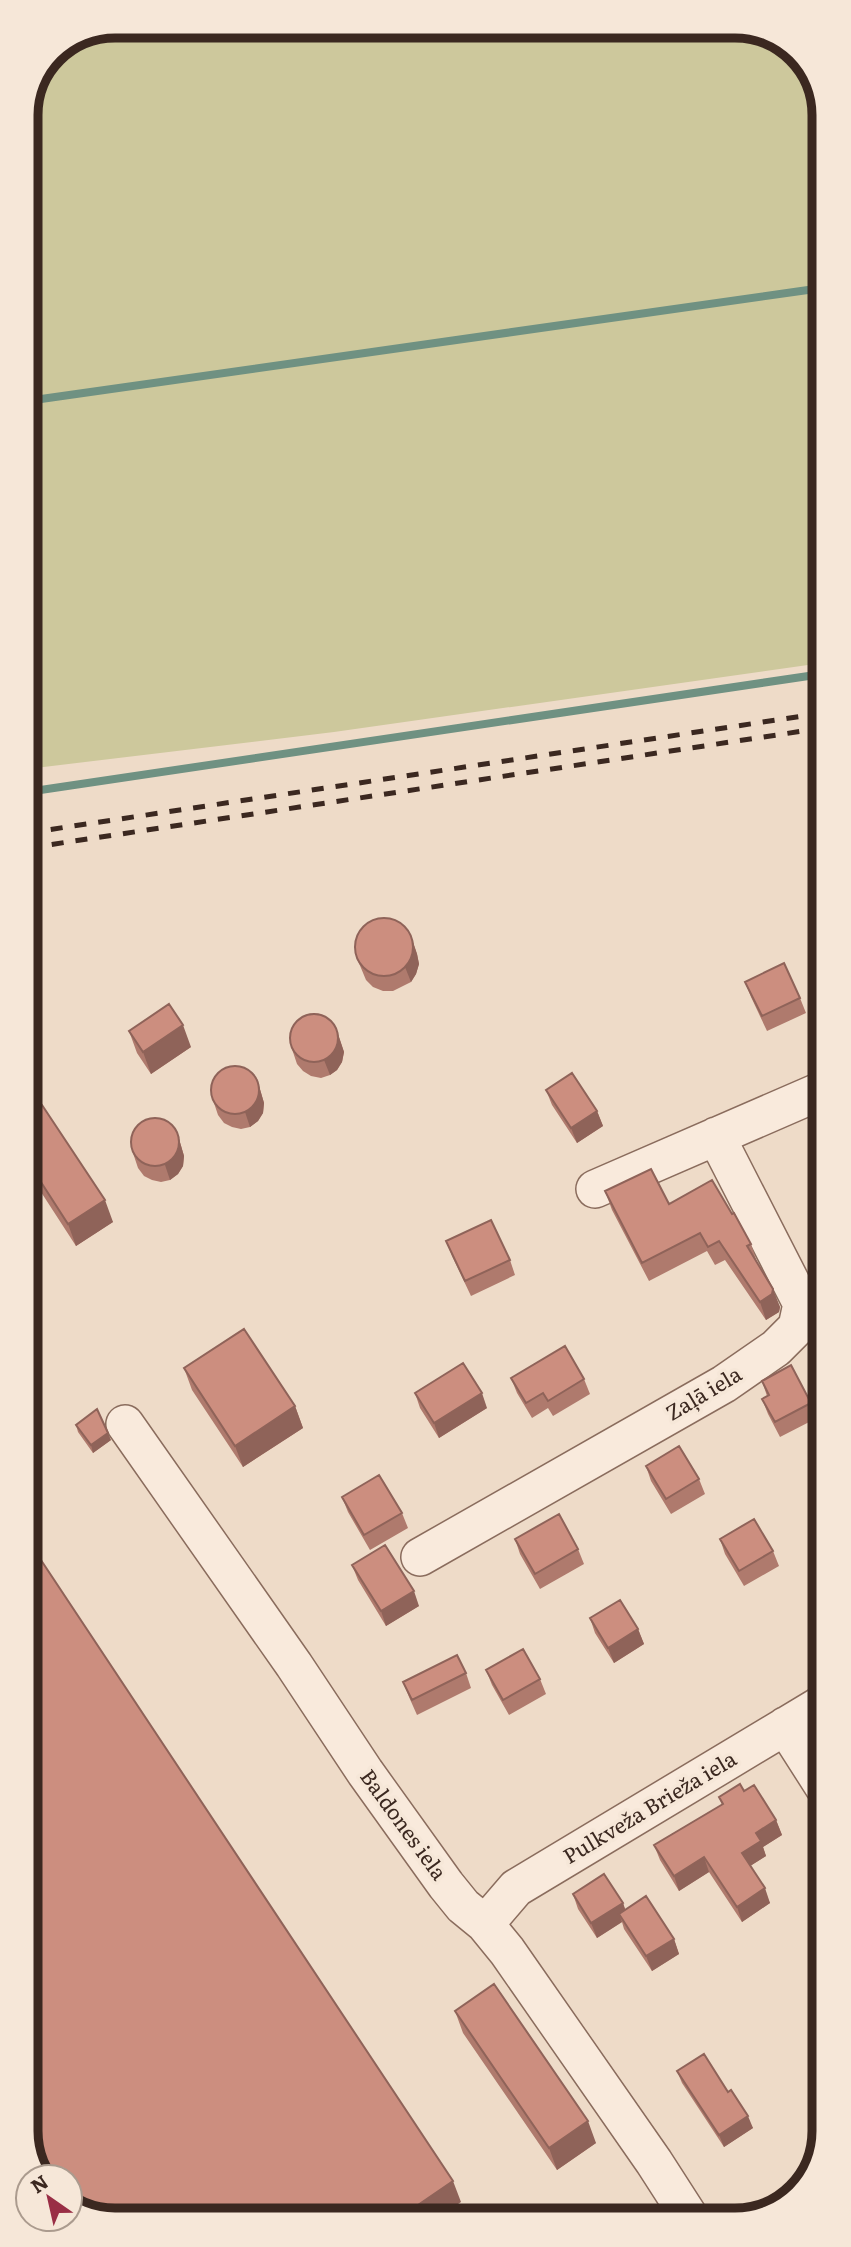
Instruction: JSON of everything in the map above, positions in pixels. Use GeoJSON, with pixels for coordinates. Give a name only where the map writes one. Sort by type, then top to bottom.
{"type":"FeatureCollection","features":[{"type":"Feature","properties":{"kind":"street"},"geometry":{"type":"LineString","coordinates":[[595,1189],[812,1095]]}},
{"type":"Feature","properties":{"kind":"street","name":"Zaļā iela"},"geometry":{"type":"LineString","coordinates":[[419,1557],[724,1384],[776,1349],[797,1327],[802,1304],[716,1136]]}},
{"type":"Feature","properties":{"kind":"street","name":"Baldones iela"},"geometry":{"type":"LineString","coordinates":[[125,1424],[294,1665],[365,1772],[446,1885],[463,1906],[485,1924],[507,1951],[684,2208]]}},
{"type":"Feature","properties":{"kind":"street","name":"Pulkveža Brieža iela"},"geometry":{"type":"LineString","coordinates":[[485,1924],[516,1888],[812,1710]]}},
{"type":"Feature","properties":{"kind":"street"},"geometry":{"type":"LineString","coordinates":[[786,1726],[812,1768]]}},
{"type":"Feature","properties":{"kind":"shaded area"},"geometry":{"type":"Polygon","coordinates":[[[116,38],[740,39],[765,44],[774,49],[793,65],[805,82],[812,106],[812,664],[334,732],[39,768],[39,111],[44,86],[52,73],[61,61],[86,44],[116,38]]]}},
{"type":"Feature","properties":{"kind":"building"},"geometry":{"type":"Polygon","coordinates":[[[384,918],[395,920],[408,931],[413,947],[411,958],[400,971],[384,976],[373,974],[360,963],[355,947],[357,936],[368,923],[384,918]]]}},
{"type":"Feature","properties":{"kind":"building"},"geometry":{"type":"Polygon","coordinates":[[[784,963],[800,998],[762,1016],[745,982],[784,963]]]}},
{"type":"Feature","properties":{"kind":"building"},"geometry":{"type":"Polygon","coordinates":[[[169,1004],[183,1025],[143,1052],[129,1031],[169,1004]]]}},
{"type":"Feature","properties":{"kind":"building"},"geometry":{"type":"Polygon","coordinates":[[[314,1014],[331,1021],[338,1038],[331,1055],[314,1062],[297,1055],[290,1038],[297,1021],[314,1014]]]}},
{"type":"Feature","properties":{"kind":"building"},"geometry":{"type":"Polygon","coordinates":[[[235,1066],[252,1073],[259,1090],[252,1107],[235,1114],[218,1107],[211,1090],[218,1073],[235,1066]]]}},
{"type":"Feature","properties":{"kind":"building"},"geometry":{"type":"Polygon","coordinates":[[[572,1073],[597,1111],[571,1128],[546,1090],[572,1073]]]}},
{"type":"Feature","properties":{"kind":"building"},"geometry":{"type":"Polygon","coordinates":[[[42,1105],[105,1200],[68,1224],[38,1178],[39,1107],[42,1105]]]}},
{"type":"Feature","properties":{"kind":"building"},"geometry":{"type":"Polygon","coordinates":[[[155,1118],[172,1125],[179,1142],[172,1159],[155,1166],[138,1159],[131,1142],[138,1125],[155,1118]]]}},
{"type":"Feature","properties":{"kind":"building"},"geometry":{"type":"Polygon","coordinates":[[[651,1169],[669,1204],[712,1180],[751,1244],[747,1246],[773,1289],[772,1294],[760,1302],[719,1241],[708,1247],[700,1233],[642,1263],[605,1191],[651,1169]]]}},
{"type":"Feature","properties":{"kind":"building"},"geometry":{"type":"Polygon","coordinates":[[[491,1220],[510,1260],[465,1281],[446,1241],[491,1220]]]}},
{"type":"Feature","properties":{"kind":"building"},"geometry":{"type":"Polygon","coordinates":[[[244,1329],[295,1406],[235,1446],[184,1368],[244,1329]]]}},
{"type":"Feature","properties":{"kind":"building"},"geometry":{"type":"Polygon","coordinates":[[[565,1346],[584,1379],[548,1401],[543,1393],[526,1403],[511,1378],[565,1346]]]}},
{"type":"Feature","properties":{"kind":"building"},"geometry":{"type":"Polygon","coordinates":[[[463,1363],[482,1393],[434,1423],[415,1393],[463,1363]]]}},
{"type":"Feature","properties":{"kind":"building"},"geometry":{"type":"Polygon","coordinates":[[[791,1365],[811,1403],[775,1422],[762,1399],[769,1395],[762,1381],[791,1365]]]}},
{"type":"Feature","properties":{"kind":"building"},"geometry":{"type":"Polygon","coordinates":[[[97,1409],[108,1433],[91,1445],[76,1425],[97,1409]]]}},
{"type":"Feature","properties":{"kind":"building"},"geometry":{"type":"Polygon","coordinates":[[[679,1446],[699,1479],[666,1499],[646,1466],[679,1446]]]}},
{"type":"Feature","properties":{"kind":"building"},"geometry":{"type":"Polygon","coordinates":[[[379,1475],[402,1513],[364,1535],[342,1497],[379,1475]]]}},
{"type":"Feature","properties":{"kind":"building"},"geometry":{"type":"Polygon","coordinates":[[[559,1514],[578,1549],[535,1574],[515,1539],[559,1514]]]}},
{"type":"Feature","properties":{"kind":"building"},"geometry":{"type":"Polygon","coordinates":[[[754,1519],[773,1551],[739,1571],[720,1539],[754,1519]]]}},
{"type":"Feature","properties":{"kind":"building"},"geometry":{"type":"Polygon","coordinates":[[[385,1545],[414,1591],[381,1611],[352,1565],[385,1545]]]}},
{"type":"Feature","properties":{"kind":"building"},"geometry":{"type":"Polygon","coordinates":[[[38,1556],[453,2181],[418,2205],[420,2208],[111,2208],[84,2201],[84,2163],[45,2163],[38,2131],[38,1556]]]}},
{"type":"Feature","properties":{"kind":"building"},"geometry":{"type":"Polygon","coordinates":[[[620,1600],[638,1629],[608,1648],[590,1618],[620,1600]]]}},
{"type":"Feature","properties":{"kind":"building"},"geometry":{"type":"Polygon","coordinates":[[[523,1649],[540,1679],[503,1700],[486,1670],[523,1649]]]}},
{"type":"Feature","properties":{"kind":"building"},"geometry":{"type":"Polygon","coordinates":[[[457,1655],[466,1673],[412,1700],[403,1682],[457,1655]]]}},
{"type":"Feature","properties":{"kind":"building"},"geometry":{"type":"Polygon","coordinates":[[[740,1784],[744,1791],[754,1785],[776,1820],[756,1833],[761,1841],[742,1853],[765,1888],[737,1907],[704,1857],[674,1876],[654,1845],[723,1804],[719,1797],[740,1784]]]}},
{"type":"Feature","properties":{"kind":"building"},"geometry":{"type":"Polygon","coordinates":[[[604,1874],[623,1903],[591,1923],[573,1894],[604,1874]]]}},
{"type":"Feature","properties":{"kind":"building"},"geometry":{"type":"Polygon","coordinates":[[[646,1896],[674,1939],[646,1956],[619,1914],[646,1896]]]}},
{"type":"Feature","properties":{"kind":"building"},"geometry":{"type":"Polygon","coordinates":[[[494,1984],[588,2121],[549,2148],[455,2011],[494,1984]]]}},
{"type":"Feature","properties":{"kind":"building"},"geometry":{"type":"Polygon","coordinates":[[[704,2054],[728,2092],[731,2090],[748,2116],[719,2135],[677,2071],[704,2054]]]}},
{"type":"Feature","properties":{"kind":"waterway"},"geometry":{"type":"LineString","coordinates":[[39,399],[812,289]]}},
{"type":"Feature","properties":{"kind":"waterway"},"geometry":{"type":"LineString","coordinates":[[39,790],[812,675]]}},
{"type":"Feature","properties":{"kind":"railway"},"geometry":{"type":"LineString","coordinates":[[39,831],[812,715]]}},
{"type":"Feature","properties":{"kind":"railway"},"geometry":{"type":"LineString","coordinates":[[39,846],[812,730]]}}]}
